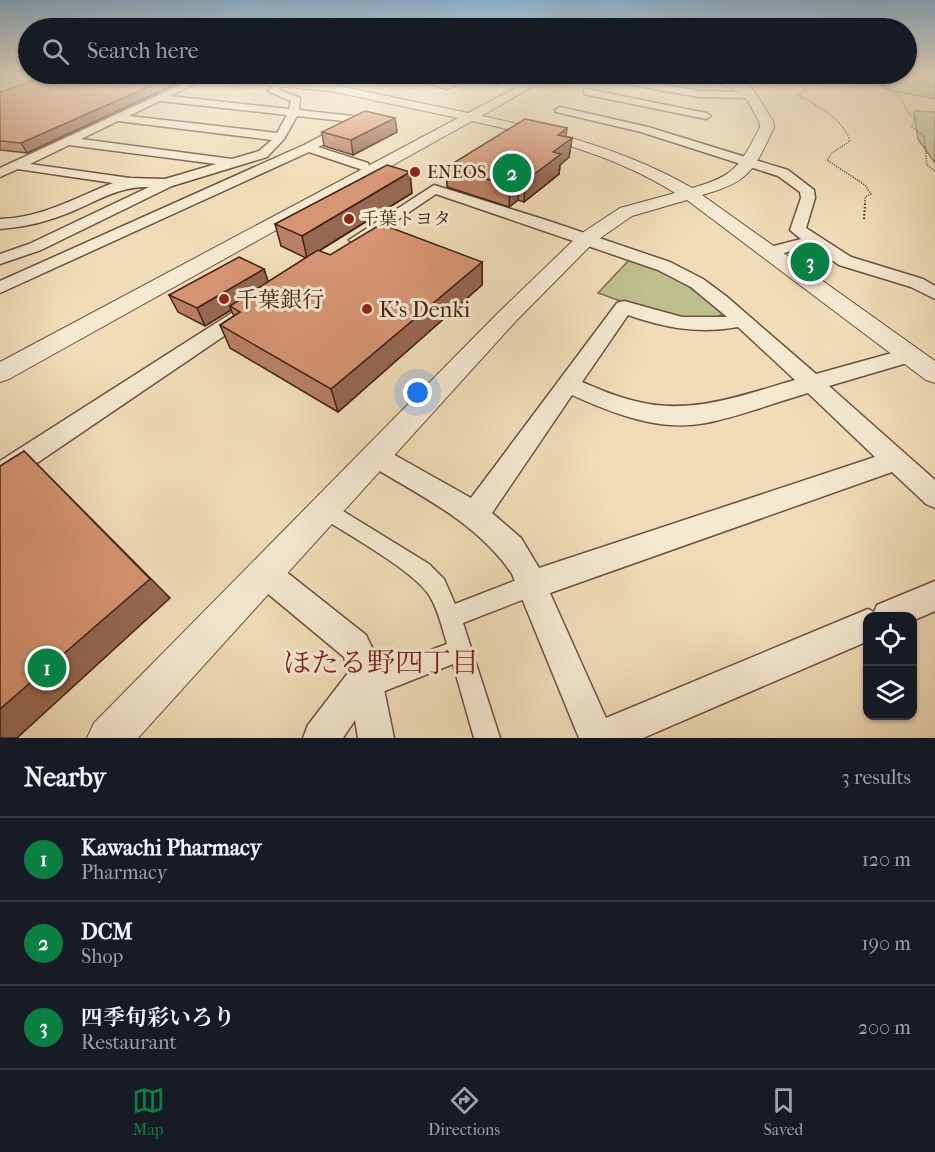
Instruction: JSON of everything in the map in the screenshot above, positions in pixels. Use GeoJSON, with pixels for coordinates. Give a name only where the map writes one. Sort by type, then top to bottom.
{"type":"FeatureCollection","features":[{"type":"Feature","properties":{"kind":"street"},"geometry":{"type":"LineString","coordinates":[[0,173],[134,109]]}},
{"type":"Feature","properties":{"kind":"street"},"geometry":{"type":"LineString","coordinates":[[0,288],[308,148],[344,130],[348,125],[348,118],[261,109]]}},
{"type":"Feature","properties":{"kind":"street"},"geometry":{"type":"LineString","coordinates":[[0,259],[35,247],[167,183],[263,154],[273,147],[295,109]]}},
{"type":"Feature","properties":{"kind":"street"},"geometry":{"type":"LineString","coordinates":[[436,109],[568,140],[646,169],[688,193],[935,374]]}},
{"type":"Feature","properties":{"kind":"street"},"geometry":{"type":"LineString","coordinates":[[0,373],[475,109]]}},
{"type":"Feature","properties":{"kind":"street"},"geometry":{"type":"LineString","coordinates":[[0,359],[363,166],[477,109]]}},
{"type":"Feature","properties":{"kind":"street"},"geometry":{"type":"LineString","coordinates":[[561,109],[694,135],[750,162],[783,173],[807,190],[808,198],[798,230],[845,261],[917,283],[935,294]]}},
{"type":"Feature","properties":{"kind":"street"},"geometry":{"type":"LineString","coordinates":[[659,109],[706,116]]}},
{"type":"Feature","properties":{"kind":"street"},"geometry":{"type":"LineString","coordinates":[[694,135],[706,116],[707,109]]}},
{"type":"Feature","properties":{"kind":"street"},"geometry":{"type":"LineString","coordinates":[[109,738],[507,317],[586,239],[626,212],[724,184],[750,162],[766,127],[765,117],[760,109]]}},
{"type":"Feature","properties":{"kind":"street"},"geometry":{"type":"LineString","coordinates":[[116,118],[280,137]]}},
{"type":"Feature","properties":{"kind":"street"},"geometry":{"type":"LineString","coordinates":[[68,141],[234,163]]}},
{"type":"Feature","properties":{"kind":"street"},"geometry":{"type":"LineString","coordinates":[[308,148],[363,166]]}},
{"type":"Feature","properties":{"kind":"street"},"geometry":{"type":"LineString","coordinates":[[0,163],[130,182],[167,183]]}},
{"type":"Feature","properties":{"kind":"street"},"geometry":{"type":"LineString","coordinates":[[0,224],[14,225],[71,207],[130,182]]}},
{"type":"Feature","properties":{"kind":"street"},"geometry":{"type":"LineString","coordinates":[[345,248],[434,189],[586,239],[681,274],[709,291],[935,496]]}},
{"type":"Feature","properties":{"kind":"street"},"geometry":{"type":"LineString","coordinates":[[768,252],[814,241]]}},
{"type":"Feature","properties":{"kind":"street"},"geometry":{"type":"LineString","coordinates":[[0,267],[18,280]]}},
{"type":"Feature","properties":{"kind":"street"},"geometry":{"type":"LineString","coordinates":[[0,474],[256,306]]}},
{"type":"Feature","properties":{"kind":"street"},"geometry":{"type":"LineString","coordinates":[[474,516],[624,308],[681,325],[712,326],[742,320]]}},
{"type":"Feature","properties":{"kind":"street"},"geometry":{"type":"LineString","coordinates":[[569,385],[636,412],[688,417],[706,414],[910,355]]}},
{"type":"Feature","properties":{"kind":"street"},"geometry":{"type":"LineString","coordinates":[[375,456],[474,516],[500,534],[515,550],[599,738],[863,627]]}},
{"type":"Feature","properties":{"kind":"street"},"geometry":{"type":"LineString","coordinates":[[450,617],[532,585],[896,460]]}},
{"type":"Feature","properties":{"kind":"street"},"geometry":{"type":"LineString","coordinates":[[325,509],[422,571],[436,587],[450,617],[487,738]]}},
{"type":"Feature","properties":{"kind":"street"},"geometry":{"type":"LineString","coordinates":[[265,573],[355,646],[362,660],[376,738]]}},
{"type":"Feature","properties":{"kind":"street"},"geometry":{"type":"LineString","coordinates":[[897,612],[935,596]]}},
{"type":"Feature","properties":{"kind":"street"},"geometry":{"type":"LineString","coordinates":[[321,738],[366,682],[460,650]]}},
{"type":"Feature","properties":{"kind":"path"},"geometry":{"type":"LineString","coordinates":[[824,109],[848,135],[850,141],[847,145],[832,151],[827,160],[862,183],[871,194],[865,197],[864,219]]}},
{"type":"Feature","properties":{"kind":"path"},"geometry":{"type":"LineString","coordinates":[[904,109],[915,119],[912,127],[924,136],[927,165],[935,171]]}},
{"type":"Feature","properties":{"kind":"green space"},"geometry":{"type":"Polygon","coordinates":[[[914,111],[935,112],[935,163],[918,139],[914,111]]]}},
{"type":"Feature","properties":{"kind":"green space"},"geometry":{"type":"Polygon","coordinates":[[[631,258],[680,281],[723,314],[711,319],[679,318],[598,293],[631,258]]]}},
{"type":"Feature","properties":{"kind":"building"},"geometry":{"type":"Polygon","coordinates":[[[0,109],[97,109],[21,143],[0,141],[0,109]]]}},
{"type":"Feature","properties":{"kind":"building"},"geometry":{"type":"Polygon","coordinates":[[[365,111],[395,118],[351,140],[322,132],[365,111]]]}},
{"type":"Feature","properties":{"kind":"building"},"geometry":{"type":"Polygon","coordinates":[[[525,119],[567,128],[558,135],[572,138],[553,152],[561,154],[525,181],[519,180],[510,186],[447,167],[525,119]]]}},
{"type":"Feature","properties":{"kind":"building"},"geometry":{"type":"Polygon","coordinates":[[[387,165],[410,172],[302,236],[275,224],[387,165]]]}},
{"type":"Feature","properties":{"kind":"building"},"geometry":{"type":"Polygon","coordinates":[[[381,224],[482,262],[331,389],[220,325],[240,312],[230,306],[318,250],[330,255],[381,224]]]}},
{"type":"Feature","properties":{"kind":"building"},"geometry":{"type":"Polygon","coordinates":[[[239,257],[264,269],[197,308],[169,295],[239,257]]]}},
{"type":"Feature","properties":{"kind":"building"},"geometry":{"type":"Polygon","coordinates":[[[24,451],[150,579],[0,709],[0,466],[24,451]]]}},
{"type":"Feature","properties":{"kind":"place","name":"ENEOS"},"geometry":{"type":"Point","coordinates":[415,172]}},
{"type":"Feature","properties":{"kind":"place","name":"DCM"},"geometry":{"type":"Point","coordinates":[512,173]}},
{"type":"Feature","properties":{"kind":"place","name":"千葉トヨタ"},"geometry":{"type":"Point","coordinates":[349,219]}},
{"type":"Feature","properties":{"kind":"place","name":"四季旬彩いろり"},"geometry":{"type":"Point","coordinates":[810,262]}},
{"type":"Feature","properties":{"kind":"place","name":"千葉銀行"},"geometry":{"type":"Point","coordinates":[224,299]}},
{"type":"Feature","properties":{"kind":"place","name":"K's Denki"},"geometry":{"type":"Point","coordinates":[367,309]}},
{"type":"Feature","properties":{"kind":"place","name":"Kawachi Pharmacy"},"geometry":{"type":"Point","coordinates":[47,668]}},
{"type":"Feature","properties":{"kind":"district","name":"ほたる野四丁目"},"geometry":{"type":"Point","coordinates":[381,662]}}]}
